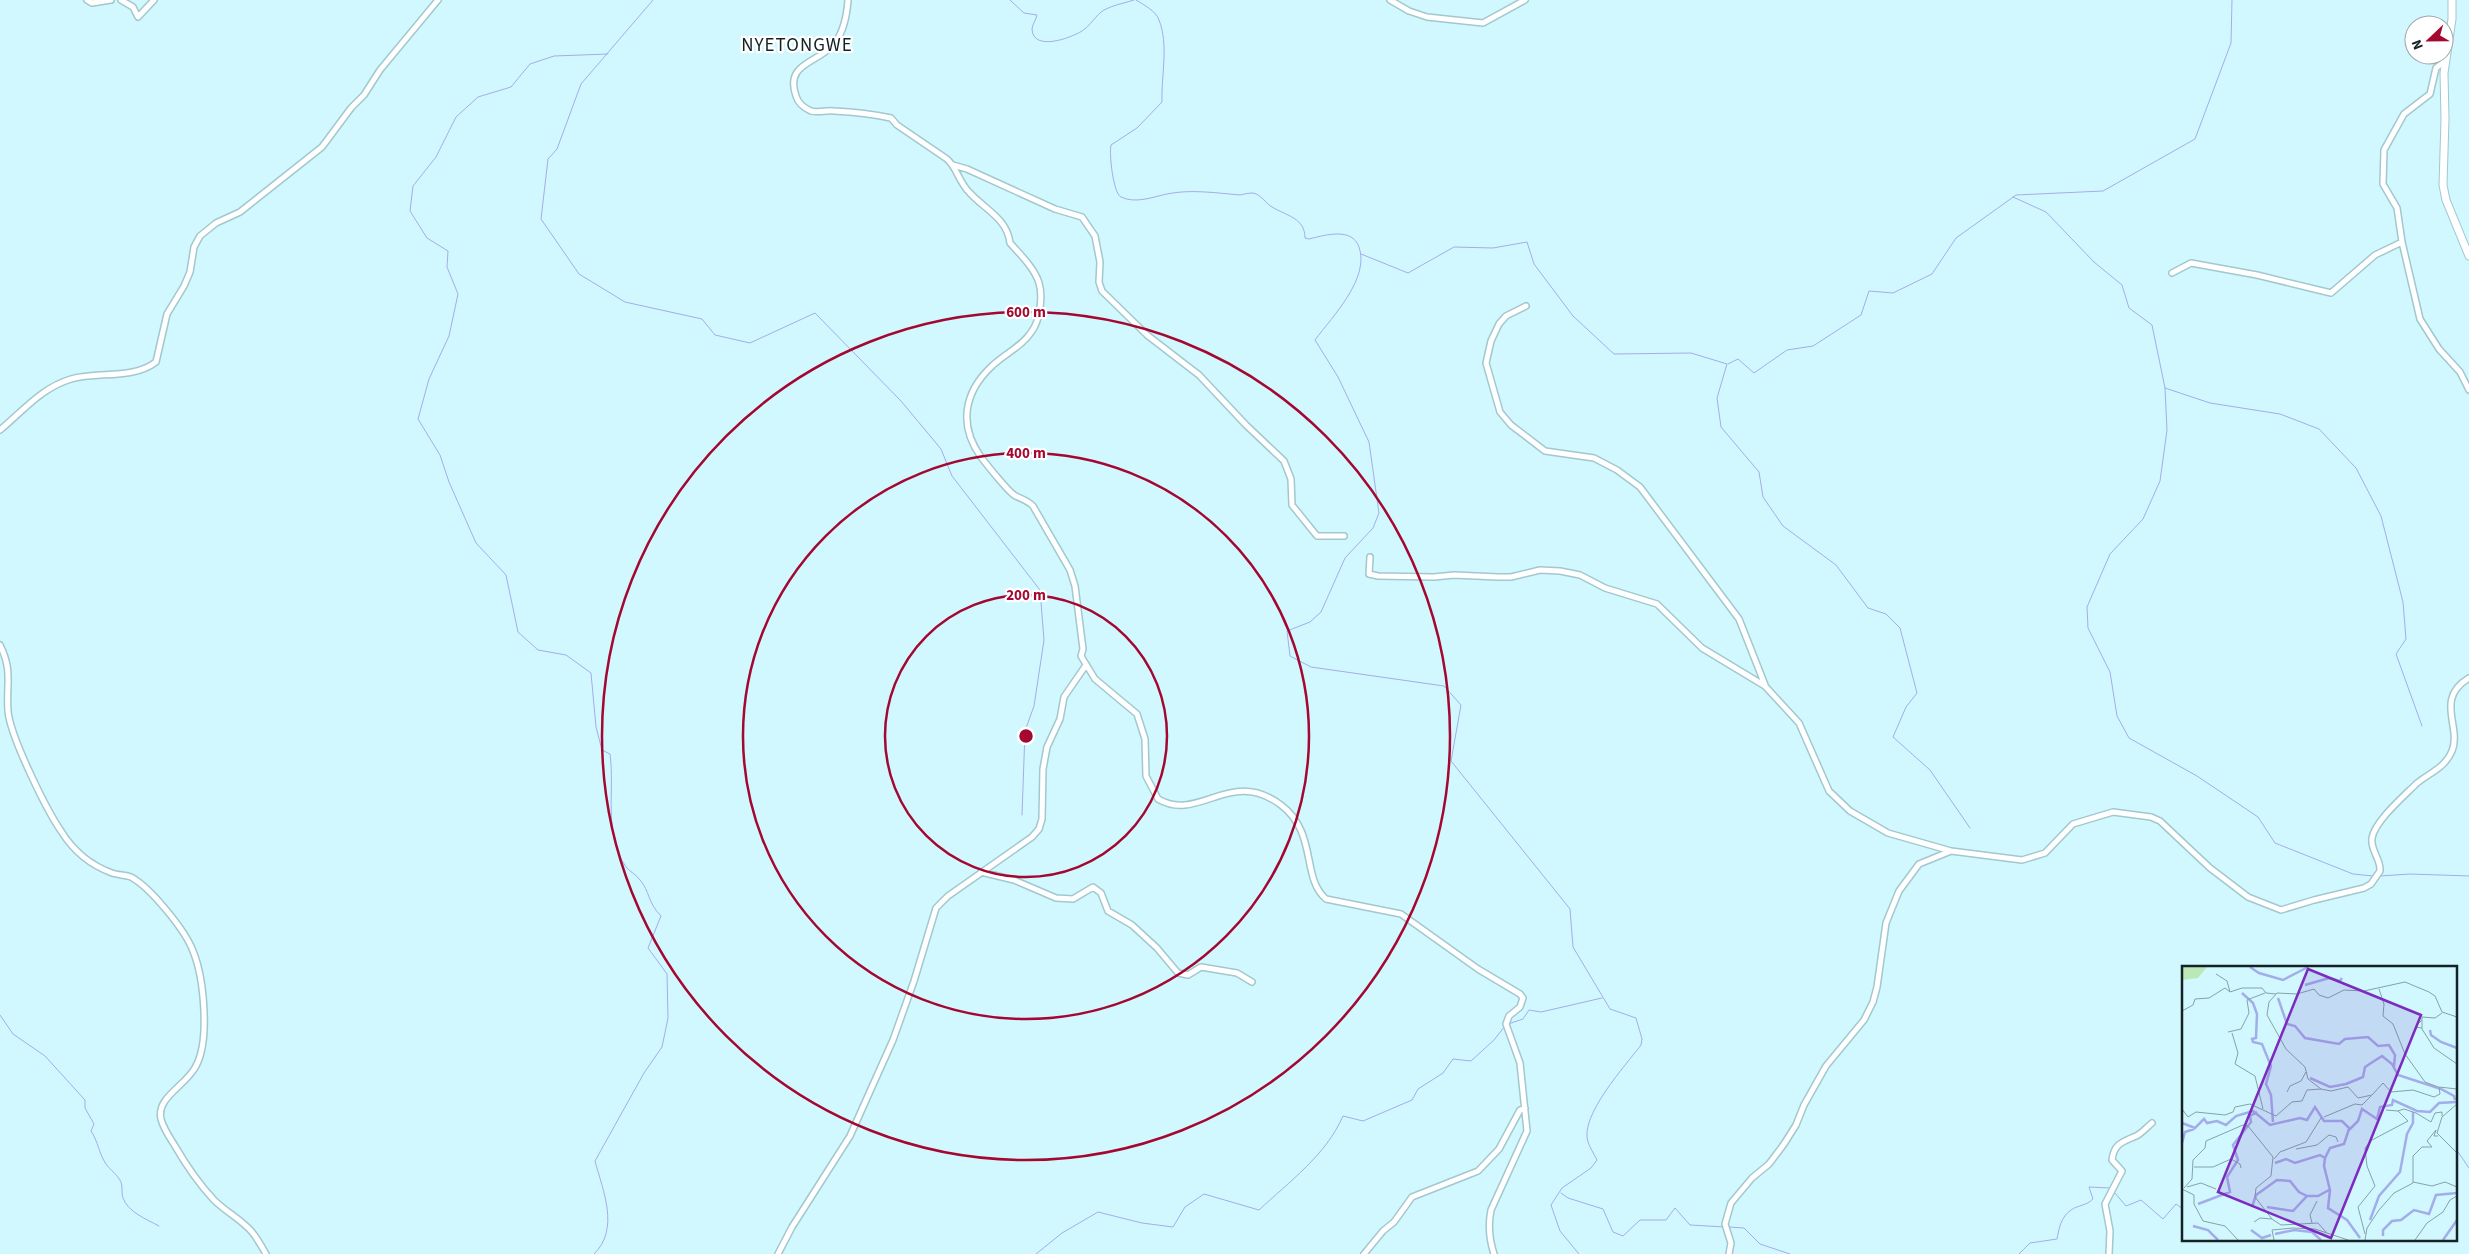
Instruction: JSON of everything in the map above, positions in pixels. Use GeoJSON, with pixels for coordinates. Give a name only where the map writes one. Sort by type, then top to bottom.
{"type":"FeatureCollection","features":[{"type":"Feature","properties":{"kind":"main road"},"geometry":{"type":"LineString","coordinates":[[2452,0],[2452,15]]}},
{"type":"Feature","properties":{"kind":"main road"},"geometry":{"type":"LineString","coordinates":[[2445,65],[2443,185],[2446,200],[2469,256]]}},
{"type":"Feature","properties":{"kind":"street"},"geometry":{"type":"LineString","coordinates":[[87,0],[92,3],[111,0]]}},
{"type":"Feature","properties":{"kind":"street"},"geometry":{"type":"LineString","coordinates":[[121,0],[132,7],[138,17],[154,0]]}},
{"type":"Feature","properties":{"kind":"street"},"geometry":{"type":"LineString","coordinates":[[0,430],[40,394],[54,386],[81,377],[126,373],[156,362],[166,314],[184,286],[190,272],[194,247],[204,230],[240,212],[322,147],[351,108],[364,95],[380,70],[438,0]]}},
{"type":"Feature","properties":{"kind":"street"},"geometry":{"type":"LineString","coordinates":[[848,0],[842,27],[835,43],[826,52],[804,64],[795,74],[793,89],[797,100],[807,110],[815,112],[836,111],[891,118],[897,125],[953,164],[1055,209],[1082,217],[1095,236],[1100,262],[1099,282],[1102,291],[1146,335],[1199,375],[1246,425],[1284,461],[1291,479],[1292,505],[1317,536],[1344,536]]}},
{"type":"Feature","properties":{"kind":"street"},"geometry":{"type":"LineString","coordinates":[[1390,0],[1409,12],[1427,17],[1483,23],[1525,0]]}},
{"type":"Feature","properties":{"kind":"street"},"geometry":{"type":"LineString","coordinates":[[2440,65],[2436,68],[2430,94],[2404,114],[2384,150],[2383,184],[2397,208],[2402,242],[2420,319],[2439,349],[2460,372],[2469,390]]}},
{"type":"Feature","properties":{"kind":"street"},"geometry":{"type":"LineString","coordinates":[[953,164],[969,192],[994,212],[1010,236],[1010,243],[1039,282],[1040,302],[1033,330],[992,366],[982,378],[967,405],[966,415],[974,444],[981,457],[1013,494],[1027,500],[1033,506],[1070,570],[1075,586],[1084,648],[1081,656],[1094,678],[1108,692],[1136,714],[1145,739],[1146,776],[1158,799],[1173,805],[1191,805],[1237,790],[1249,792],[1279,804],[1288,811],[1304,834],[1314,879],[1318,890],[1326,899],[1401,914],[1478,969],[1520,994],[1523,1001],[1520,1007],[1509,1016],[1506,1024],[1520,1064],[1527,1132],[1491,1210],[1488,1222],[1494,1254]]}},
{"type":"Feature","properties":{"kind":"street"},"geometry":{"type":"LineString","coordinates":[[2172,273],[2191,263],[2257,275],[2331,293],[2376,255],[2402,242]]}},
{"type":"Feature","properties":{"kind":"street"},"geometry":{"type":"LineString","coordinates":[[1526,306],[1506,316],[1499,324],[1491,341],[1486,363],[1500,412],[1511,425],[1545,451],[1594,458],[1617,470],[1640,487],[1739,619],[1765,686]]}},
{"type":"Feature","properties":{"kind":"street"},"geometry":{"type":"LineString","coordinates":[[1370,557],[1369,574],[1378,576],[1434,577],[1454,575],[1505,577],[1540,570],[1580,575],[1605,588],[1657,604],[1702,648],[1765,686],[1799,723],[1829,791],[1850,811],[1888,833],[1951,851],[2022,860],[2046,853],[2073,824],[2113,812],[2150,817],[2160,821],[2210,868],[2234,887],[2248,896],[2282,910],[2364,888],[2372,884],[2380,871],[2372,843],[2376,828],[2417,784],[2447,761],[2455,742],[2451,716],[2454,691],[2458,684],[2469,678]]}},
{"type":"Feature","properties":{"kind":"street"},"geometry":{"type":"LineString","coordinates":[[0,645],[8,661],[8,712],[14,734],[60,830],[83,858],[94,866],[130,877],[142,887],[178,922],[192,949],[203,988],[202,1050],[197,1065],[188,1079],[165,1098],[161,1106],[161,1121],[185,1163],[202,1186],[216,1202],[252,1231],[266,1254]]}},
{"type":"Feature","properties":{"kind":"street"},"geometry":{"type":"LineString","coordinates":[[778,1254],[792,1227],[850,1136],[893,1040],[914,981],[936,908],[940,902],[1032,837],[1039,829],[1044,808],[1043,769],[1047,747],[1060,719],[1064,697],[1086,665]]}},
{"type":"Feature","properties":{"kind":"street"},"geometry":{"type":"LineString","coordinates":[[1729,1254],[1731,1244],[1725,1224],[1731,1203],[1752,1178],[1769,1164],[1784,1144],[1796,1126],[1804,1105],[1826,1066],[1864,1020],[1873,1002],[1886,923],[1899,891],[1919,864],[1951,851]]}},
{"type":"Feature","properties":{"kind":"street"},"geometry":{"type":"LineString","coordinates":[[981,872],[1021,882],[1056,898],[1073,899],[1094,887],[1100,893],[1108,911],[1132,925],[1137,932],[1158,948],[1178,973],[1188,975],[1201,967],[1237,973],[1252,982]]}},
{"type":"Feature","properties":{"kind":"street"},"geometry":{"type":"LineString","coordinates":[[1364,1254],[1401,1214],[1412,1197],[1478,1171],[1499,1149],[1520,1110],[1525,1108]]}},
{"type":"Feature","properties":{"kind":"street"},"geometry":{"type":"LineString","coordinates":[[2109,1254],[2110,1231],[2105,1204],[2122,1171],[2112,1160],[2113,1151],[2126,1138],[2137,1136],[2152,1123]]}},
{"type":"Feature","properties":{"kind":"waterway"},"geometry":{"type":"LineString","coordinates":[[653,0],[581,84],[557,149],[548,159],[541,219],[579,274],[625,302],[702,319],[715,335],[750,343],[815,313],[901,401],[941,449],[952,476],[1040,590],[1044,640],[1034,706],[1025,731],[1022,815]]}},
{"type":"Feature","properties":{"kind":"waterway"},"geometry":{"type":"LineString","coordinates":[[1010,0],[1024,13],[1037,15],[1032,27],[1034,36],[1045,42],[1062,40],[1077,34],[1085,29],[1104,10],[1134,0]]}},
{"type":"Feature","properties":{"kind":"waterway"},"geometry":{"type":"LineString","coordinates":[[1136,0],[1155,14],[1162,30],[1164,40],[1162,102],[1137,128],[1111,145],[1112,172],[1118,194],[1126,199],[1138,200],[1185,192],[1240,195],[1253,193],[1259,195],[1272,207],[1299,222],[1304,231],[1305,238],[1309,239],[1330,234],[1344,235],[1350,237],[1359,247],[1361,259],[1355,284],[1340,308],[1315,340],[1338,377],[1369,442],[1379,513],[1373,528],[1345,558],[1321,612],[1310,622],[1287,631],[1290,656],[1311,667],[1444,686],[1461,705],[1451,761],[1570,909],[1573,947],[1610,1009],[1636,1018],[1642,1039],[1641,1045],[1605,1091],[1590,1119],[1587,1131],[1588,1142],[1597,1160],[1591,1168],[1562,1188],[1551,1205],[1560,1231],[1579,1254]]}},
{"type":"Feature","properties":{"kind":"waterway"},"geometry":{"type":"LineString","coordinates":[[1728,364],[1738,359],[1754,373],[1787,350],[1813,346],[1861,315],[1869,291],[1893,293],[1932,274],[1956,238],[2016,195],[2103,191],[2195,139],[2231,43],[2232,0]]}},
{"type":"Feature","properties":{"kind":"waterway"},"geometry":{"type":"LineString","coordinates":[[594,1254],[602,1244],[608,1221],[605,1197],[595,1161],[644,1073],[662,1047],[668,1018],[667,974],[648,948],[661,916],[653,906],[646,888],[626,867],[614,840],[611,812],[610,754],[602,750],[596,727],[591,673],[566,655],[538,650],[518,632],[506,575],[476,543],[449,482],[440,455],[418,419],[429,379],[449,336],[458,294],[447,267],[448,251],[427,238],[410,211],[413,186],[436,157],[456,117],[478,97],[511,87],[530,64],[554,56],[608,54]]}},
{"type":"Feature","properties":{"kind":"waterway"},"geometry":{"type":"LineString","coordinates":[[2013,197],[2046,212],[2094,262],[2122,285],[2129,308],[2152,325],[2165,388],[2210,403],[2280,414],[2319,429],[2356,468],[2381,516],[2403,602],[2406,639],[2396,654],[2422,726]]}},
{"type":"Feature","properties":{"kind":"waterway"},"geometry":{"type":"LineString","coordinates":[[1361,254],[1408,273],[1454,247],[1493,248],[1527,242],[1534,264],[1573,316],[1614,354],[1691,353],[1727,364],[1717,398],[1721,427],[1759,472],[1763,497],[1783,526],[1836,565],[1868,608],[1886,614],[1900,628],[1917,693],[1906,707],[1893,737],[1930,770],[1970,828]]}},
{"type":"Feature","properties":{"kind":"waterway"},"geometry":{"type":"LineString","coordinates":[[2165,388],[2167,430],[2160,481],[2143,519],[2110,554],[2087,607],[2088,628],[2110,672],[2117,716],[2129,738],[2197,776],[2258,817],[2275,843],[2353,874],[2373,876]]}},
{"type":"Feature","properties":{"kind":"waterway"},"geometry":{"type":"LineString","coordinates":[[2380,876],[2410,874],[2469,876]]}},
{"type":"Feature","properties":{"kind":"waterway"},"geometry":{"type":"LineString","coordinates":[[1508,1024],[1523,1019],[1529,1010],[1541,1012],[1602,998]]}},
{"type":"Feature","properties":{"kind":"waterway"},"geometry":{"type":"LineString","coordinates":[[0,1015],[13,1034],[45,1056],[85,1100],[85,1108],[94,1124],[91,1131],[104,1160],[121,1182],[122,1196],[125,1203],[138,1215],[159,1226]]}},
{"type":"Feature","properties":{"kind":"waterway"},"geometry":{"type":"LineString","coordinates":[[1036,1254],[1062,1233],[1098,1212],[1142,1223],[1173,1227],[1185,1207],[1204,1194],[1259,1210],[1295,1178],[1317,1155],[1336,1130],[1343,1116],[1363,1121],[1412,1100],[1418,1089],[1443,1073],[1453,1059],[1471,1061],[1494,1040],[1505,1026]]}},
{"type":"Feature","properties":{"kind":"waterway"},"geometry":{"type":"LineString","coordinates":[[2456,1151],[2469,1168]]}},
{"type":"Feature","properties":{"kind":"waterway"},"geometry":{"type":"LineString","coordinates":[[2019,1254],[2030,1243],[2057,1239],[2065,1216],[2074,1208],[2093,1199],[2089,1187],[2110,1188]]}},
{"type":"Feature","properties":{"kind":"waterway"},"geometry":{"type":"LineString","coordinates":[[2114,1192],[2126,1206],[2141,1200],[2163,1219],[2176,1204],[2182,1208]]}},
{"type":"Feature","properties":{"kind":"waterway"},"geometry":{"type":"LineString","coordinates":[[1561,1193],[1568,1198],[1603,1209],[1613,1232],[1623,1236],[1640,1220],[1666,1220],[1675,1208],[1690,1225],[1725,1227]]}},
{"type":"Feature","properties":{"kind":"waterway"},"geometry":{"type":"LineString","coordinates":[[1729,1227],[1744,1228],[1760,1244],[1790,1254]]}},
{"type":"Feature","properties":{"kind":"district","name":"NYETONGWE"},"geometry":{"type":"Point","coordinates":[797,45]}}]}
